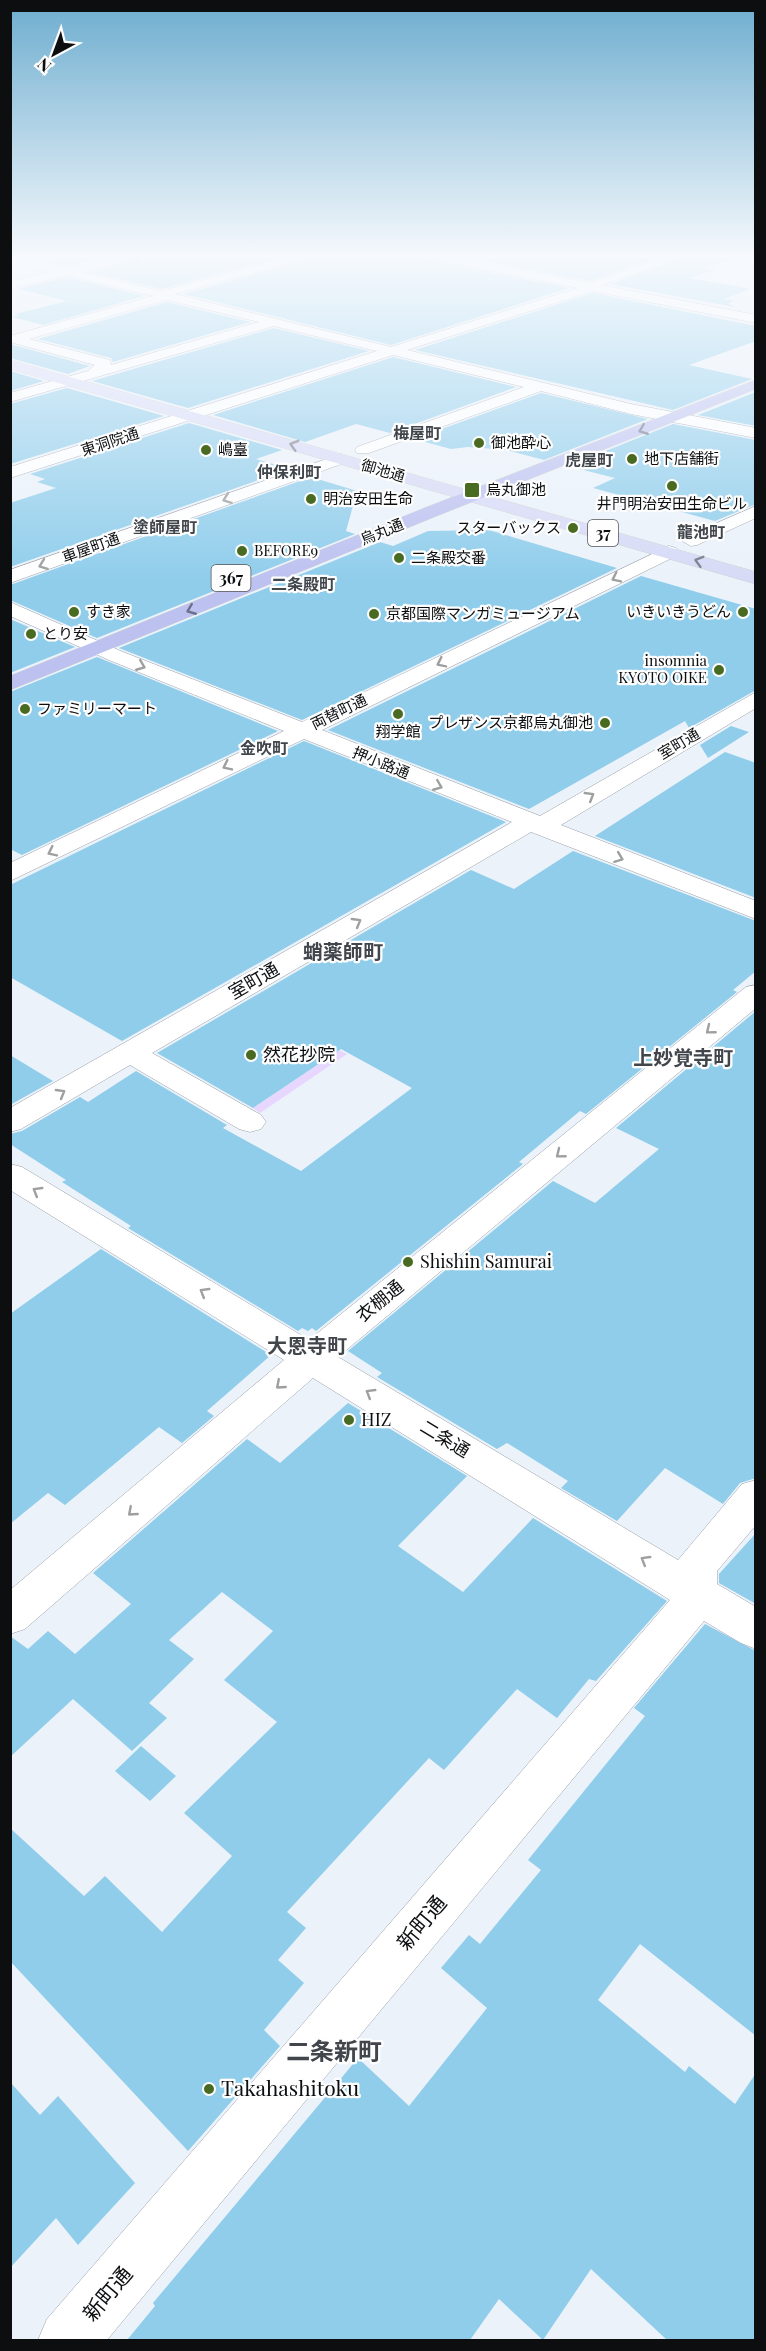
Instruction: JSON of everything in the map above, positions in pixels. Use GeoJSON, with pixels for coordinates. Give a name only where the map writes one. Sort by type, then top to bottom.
{"type":"FeatureCollection","features":[{"type":"Feature","properties":{"kind":"highway","name":"烏丸通"},"geometry":{"type":"LineString","coordinates":[[10,666],[86,643],[473,488],[647,411],[756,368]]}},
{"type":"Feature","properties":{"kind":"highway","name":"烏丸通"},"geometry":{"type":"LineString","coordinates":[[473,488],[499,486],[756,384]]}},
{"type":"Feature","properties":{"kind":"highway","name":"烏丸通"},"geometry":{"type":"LineString","coordinates":[[10,684],[86,643],[451,490]]}},
{"type":"Feature","properties":{"kind":"main road","name":"御池通"},"geometry":{"type":"LineString","coordinates":[[10,364],[451,490],[473,488],[756,578]]}},
{"type":"Feature","properties":{"kind":"main road","name":"御池通"},"geometry":{"type":"LineString","coordinates":[[66,364],[93,374],[418,465]]}},
{"type":"Feature","properties":{"kind":"main road"},"geometry":{"type":"LineString","coordinates":[[499,486],[532,495]]}},
{"type":"Feature","properties":{"kind":"main road","name":"37"},"geometry":{"type":"LineString","coordinates":[[623,521],[756,560]]}},
{"type":"Feature","properties":{"kind":"street"},"geometry":{"type":"LineString","coordinates":[[88,364],[96,366],[93,374]]}},
{"type":"Feature","properties":{"kind":"street"},"geometry":{"type":"LineString","coordinates":[[10,398],[129,364]]}},
{"type":"Feature","properties":{"kind":"street","name":"東洞院通"},"geometry":{"type":"LineString","coordinates":[[10,473],[348,364]]}},
{"type":"Feature","properties":{"kind":"street"},"geometry":{"type":"LineString","coordinates":[[441,364],[756,434]]}},
{"type":"Feature","properties":{"kind":"street"},"geometry":{"type":"LineString","coordinates":[[10,372],[40,381],[69,381]]}},
{"type":"Feature","properties":{"kind":"street"},"geometry":{"type":"LineString","coordinates":[[10,378],[32,384],[69,381]]}},
{"type":"Feature","properties":{"kind":"street"},"geometry":{"type":"LineString","coordinates":[[363,450],[539,387]]}},
{"type":"Feature","properties":{"kind":"street","name":"車屋町通"},"geometry":{"type":"LineString","coordinates":[[10,577],[341,459]]}},
{"type":"Feature","properties":{"kind":"street"},"geometry":{"type":"LineString","coordinates":[[691,541],[756,511]]}},
{"type":"Feature","properties":{"kind":"street","name":"両替町通"},"geometry":{"type":"LineString","coordinates":[[10,873],[669,552]]}},
{"type":"Feature","properties":{"kind":"street","name":"押小路通"},"geometry":{"type":"LineString","coordinates":[[10,608],[86,643],[300,731],[756,911]]}},
{"type":"Feature","properties":{"kind":"street","name":"室町通"},"geometry":{"type":"LineString","coordinates":[[10,1122],[756,698]]}},
{"type":"Feature","properties":{"kind":"street","name":"衣棚通"},"geometry":{"type":"LineString","coordinates":[[10,1616],[312,1358],[756,993]]}},
{"type":"Feature","properties":{"kind":"street"},"geometry":{"type":"LineString","coordinates":[[131,1053],[250,1122]]}},
{"type":"Feature","properties":{"kind":"street","name":"二条通"},"geometry":{"type":"LineString","coordinates":[[10,1175],[756,1630]]}},
{"type":"Feature","properties":{"kind":"street","name":"新町通"},"geometry":{"type":"LineString","coordinates":[[68,2340],[687,1612],[695,1591],[696,1566],[756,1496]]}},
{"type":"Feature","properties":{"kind":"shaded area"},"geometry":{"type":"Polygon","coordinates":[[[319,1040],[347,1054],[260,1113],[253,1108],[322,1062],[319,1040]]]}},
{"type":"Feature","properties":{"kind":"building"},"geometry":{"type":"Polygon","coordinates":[[[31,364],[82,364],[90,366],[68,374],[31,364]]]}},
{"type":"Feature","properties":{"kind":"building"},"geometry":{"type":"Polygon","coordinates":[[[151,364],[329,364],[188,408],[92,381],[151,364]]]}},
{"type":"Feature","properties":{"kind":"building"},"geometry":{"type":"Polygon","coordinates":[[[372,364],[421,364],[516,387],[390,433],[356,424],[305,442],[213,415],[372,364]]]}},
{"type":"Feature","properties":{"kind":"building"},"geometry":{"type":"Polygon","coordinates":[[[474,364],[693,364],[689,365],[752,379],[673,410],[474,364]]]}},
{"type":"Feature","properties":{"kind":"building"},"geometry":{"type":"Polygon","coordinates":[[[10,371],[44,381],[10,391],[10,371]]]}},
{"type":"Feature","properties":{"kind":"building"},"geometry":{"type":"Polygon","coordinates":[[[67,388],[164,416],[10,464],[10,404],[67,388]]]}},
{"type":"Feature","properties":{"kind":"building"},"geometry":{"type":"Polygon","coordinates":[[[756,392],[756,426],[698,415],[756,392]]]}},
{"type":"Feature","properties":{"kind":"building"},"geometry":{"type":"Polygon","coordinates":[[[541,393],[648,419],[544,460],[506,450],[468,447],[451,449],[414,439],[541,393]]]}},
{"type":"Feature","properties":{"kind":"building"},"geometry":{"type":"Polygon","coordinates":[[[189,423],[282,450],[256,459],[290,469],[10,567],[10,503],[56,488],[37,482],[45,479],[30,474],[189,423]]]}},
{"type":"Feature","properties":{"kind":"building"},"geometry":{"type":"Polygon","coordinates":[[[673,424],[756,440],[756,504],[715,521],[593,488],[615,478],[568,466],[673,424]]]}},
{"type":"Feature","properties":{"kind":"building"},"geometry":{"type":"Polygon","coordinates":[[[311,477],[357,491],[346,531],[355,534],[97,638],[10,600],[10,585],[311,477]]]}},
{"type":"Feature","properties":{"kind":"building"},"geometry":{"type":"Polygon","coordinates":[[[489,530],[617,568],[302,720],[119,648],[380,542],[393,546],[428,531],[489,530]]]}},
{"type":"Feature","properties":{"kind":"building"},"geometry":{"type":"Polygon","coordinates":[[[641,576],[756,609],[756,690],[689,728],[685,721],[529,809],[328,730],[641,576]]]}},
{"type":"Feature","properties":{"kind":"building"},"geometry":{"type":"Polygon","coordinates":[[[10,619],[75,647],[10,673],[10,619]]]}},
{"type":"Feature","properties":{"kind":"building"},"geometry":{"type":"Polygon","coordinates":[[[97,657],[278,731],[22,855],[10,849],[10,692],[97,657]]]}},
{"type":"Feature","properties":{"kind":"building"},"geometry":{"type":"Polygon","coordinates":[[[731,726],[749,732],[708,758],[700,745],[731,726]]]}},
{"type":"Feature","properties":{"kind":"building"},"geometry":{"type":"Polygon","coordinates":[[[304,741],[506,822],[122,1041],[10,977],[10,885],[304,741]]]}},
{"type":"Feature","properties":{"kind":"building"},"geometry":{"type":"Polygon","coordinates":[[[725,752],[756,763],[756,898],[595,836],[725,752]]]}},
{"type":"Feature","properties":{"kind":"building"},"geometry":{"type":"Polygon","coordinates":[[[573,851],[756,921],[756,971],[733,990],[737,992],[586,1114],[580,1111],[519,1162],[523,1164],[316,1331],[312,1328],[308,1331],[302,1328],[298,1331],[128,1228],[131,1226],[62,1182],[66,1180],[10,1144],[10,1134],[22,1131],[80,1097],[88,1102],[136,1071],[227,1125],[223,1128],[301,1171],[412,1088],[341,1049],[253,1108],[157,1053],[471,870],[514,889],[573,851]]]}},
{"type":"Feature","properties":{"kind":"building"},"geometry":{"type":"Polygon","coordinates":[[[756,1011],[756,1478],[740,1483],[723,1504],[665,1468],[617,1521],[561,1488],[568,1481],[507,1443],[497,1449],[377,1377],[382,1373],[348,1351],[553,1181],[595,1203],[659,1149],[616,1128],[756,1011]]]}},
{"type":"Feature","properties":{"kind":"building"},"geometry":{"type":"Polygon","coordinates":[[[10,1055],[53,1081],[10,1105],[10,1055]]]}},
{"type":"Feature","properties":{"kind":"building"},"geometry":{"type":"Polygon","coordinates":[[[101,1249],[271,1355],[207,1411],[214,1416],[182,1443],[159,1427],[65,1505],[48,1493],[10,1524],[10,1314],[101,1249]]]}},
{"type":"Feature","properties":{"kind":"building"},"geometry":{"type":"Polygon","coordinates":[[[348,1403],[467,1476],[398,1546],[463,1592],[533,1518],[667,1601],[596,1681],[589,1679],[557,1718],[517,1689],[444,1770],[429,1758],[287,1912],[306,1928],[278,1960],[304,1983],[264,2030],[280,2046],[188,2151],[10,1961],[10,1828],[84,1896],[105,1876],[162,1932],[232,1856],[184,1813],[277,1722],[224,1680],[273,1631],[222,1592],[169,1640],[194,1659],[149,1703],[167,1718],[132,1751],[73,1699],[10,1757],[10,1636],[28,1649],[48,1631],[75,1654],[131,1604],[93,1573],[247,1439],[280,1463],[348,1403]]]}},
{"type":"Feature","properties":{"kind":"building"},"geometry":{"type":"Polygon","coordinates":[[[756,1533],[756,1604],[719,1583],[719,1574],[756,1533]]]}},
{"type":"Feature","properties":{"kind":"building"},"geometry":{"type":"Polygon","coordinates":[[[705,1624],[756,1651],[756,2036],[640,1944],[598,2000],[685,2072],[689,2066],[735,2104],[756,2073],[756,2340],[667,2340],[591,2269],[543,2340],[499,2299],[470,2340],[127,2340],[155,2306],[153,2303],[358,2058],[409,2106],[487,2008],[441,1968],[469,1935],[480,1944],[541,1870],[528,1860],[645,1716],[634,1708],[705,1624]]]}},
{"type":"Feature","properties":{"kind":"building"},"geometry":{"type":"Polygon","coordinates":[[[141,1746],[176,1776],[150,1801],[115,1771],[141,1746]]]}},
{"type":"Feature","properties":{"kind":"building"},"geometry":{"type":"Polygon","coordinates":[[[10,2082],[40,2115],[58,2096],[135,2183],[78,2245],[56,2218],[10,2268],[10,2082]]]}},
{"type":"Feature","properties":{"kind":"place","name":"御池酔心"},"geometry":{"type":"Point","coordinates":[479,443]}},
{"type":"Feature","properties":{"kind":"place","name":"嶋臺"},"geometry":{"type":"Point","coordinates":[206,450]}},
{"type":"Feature","properties":{"kind":"place","name":"地下店舗街"},"geometry":{"type":"Point","coordinates":[632,459]}},
{"type":"Feature","properties":{"kind":"place","name":"井門明治安田生命ビル"},"geometry":{"type":"Point","coordinates":[672,486]}},
{"type":"Feature","properties":{"kind":"place","name":"烏丸御池"},"geometry":{"type":"Point","coordinates":[472,490]}},
{"type":"Feature","properties":{"kind":"place","name":"明治安田生命"},"geometry":{"type":"Point","coordinates":[311,499]}},
{"type":"Feature","properties":{"kind":"place","name":"スターバックス"},"geometry":{"type":"Point","coordinates":[573,528]}},
{"type":"Feature","properties":{"kind":"place","name":"BEFORE9"},"geometry":{"type":"Point","coordinates":[242,551]}},
{"type":"Feature","properties":{"kind":"place","name":"二条殿交番"},"geometry":{"type":"Point","coordinates":[399,558]}},
{"type":"Feature","properties":{"kind":"place","name":"すき家"},"geometry":{"type":"Point","coordinates":[74,612]}},
{"type":"Feature","properties":{"kind":"place","name":"いきいきうどん"},"geometry":{"type":"Point","coordinates":[743,612]}},
{"type":"Feature","properties":{"kind":"place","name":"京都国際マンガミュージアム"},"geometry":{"type":"Point","coordinates":[374,614]}},
{"type":"Feature","properties":{"kind":"place","name":"とり安"},"geometry":{"type":"Point","coordinates":[31,634]}},
{"type":"Feature","properties":{"kind":"place","name":"insomnia KYOTO OIKE"},"geometry":{"type":"Point","coordinates":[719,670]}},
{"type":"Feature","properties":{"kind":"place","name":"ファミリーマート"},"geometry":{"type":"Point","coordinates":[25,709]}},
{"type":"Feature","properties":{"kind":"place","name":"翔学館"},"geometry":{"type":"Point","coordinates":[398,714]}},
{"type":"Feature","properties":{"kind":"place","name":"プレザンス京都烏丸御池"},"geometry":{"type":"Point","coordinates":[605,723]}},
{"type":"Feature","properties":{"kind":"place","name":"然花抄院"},"geometry":{"type":"Point","coordinates":[251,1055]}},
{"type":"Feature","properties":{"kind":"place","name":"Shishin Samurai"},"geometry":{"type":"Point","coordinates":[408,1262]}},
{"type":"Feature","properties":{"kind":"place","name":"HIZ"},"geometry":{"type":"Point","coordinates":[349,1420]}},
{"type":"Feature","properties":{"kind":"place","name":"Takahashitoku"},"geometry":{"type":"Point","coordinates":[209,2089]}},
{"type":"Feature","properties":{"kind":"district","name":"梅屋町"},"geometry":{"type":"Point","coordinates":[417,433]}},
{"type":"Feature","properties":{"kind":"district","name":"虎屋町"},"geometry":{"type":"Point","coordinates":[589,460]}},
{"type":"Feature","properties":{"kind":"district","name":"仲保利町"},"geometry":{"type":"Point","coordinates":[289,472]}},
{"type":"Feature","properties":{"kind":"district","name":"塗師屋町"},"geometry":{"type":"Point","coordinates":[165,527]}},
{"type":"Feature","properties":{"kind":"district","name":"龍池町"},"geometry":{"type":"Point","coordinates":[701,532]}},
{"type":"Feature","properties":{"kind":"district","name":"二条殿町"},"geometry":{"type":"Point","coordinates":[303,584]}},
{"type":"Feature","properties":{"kind":"district","name":"金吹町"},"geometry":{"type":"Point","coordinates":[264,748]}},
{"type":"Feature","properties":{"kind":"district","name":"蛸薬師町"},"geometry":{"type":"Point","coordinates":[343,952]}},
{"type":"Feature","properties":{"kind":"district","name":"上妙覚寺町"},"geometry":{"type":"Point","coordinates":[683,1058]}},
{"type":"Feature","properties":{"kind":"district","name":"大恩寺町"},"geometry":{"type":"Point","coordinates":[307,1346]}},
{"type":"Feature","properties":{"kind":"district","name":"二条新町"},"geometry":{"type":"Point","coordinates":[334,2052]}}]}
